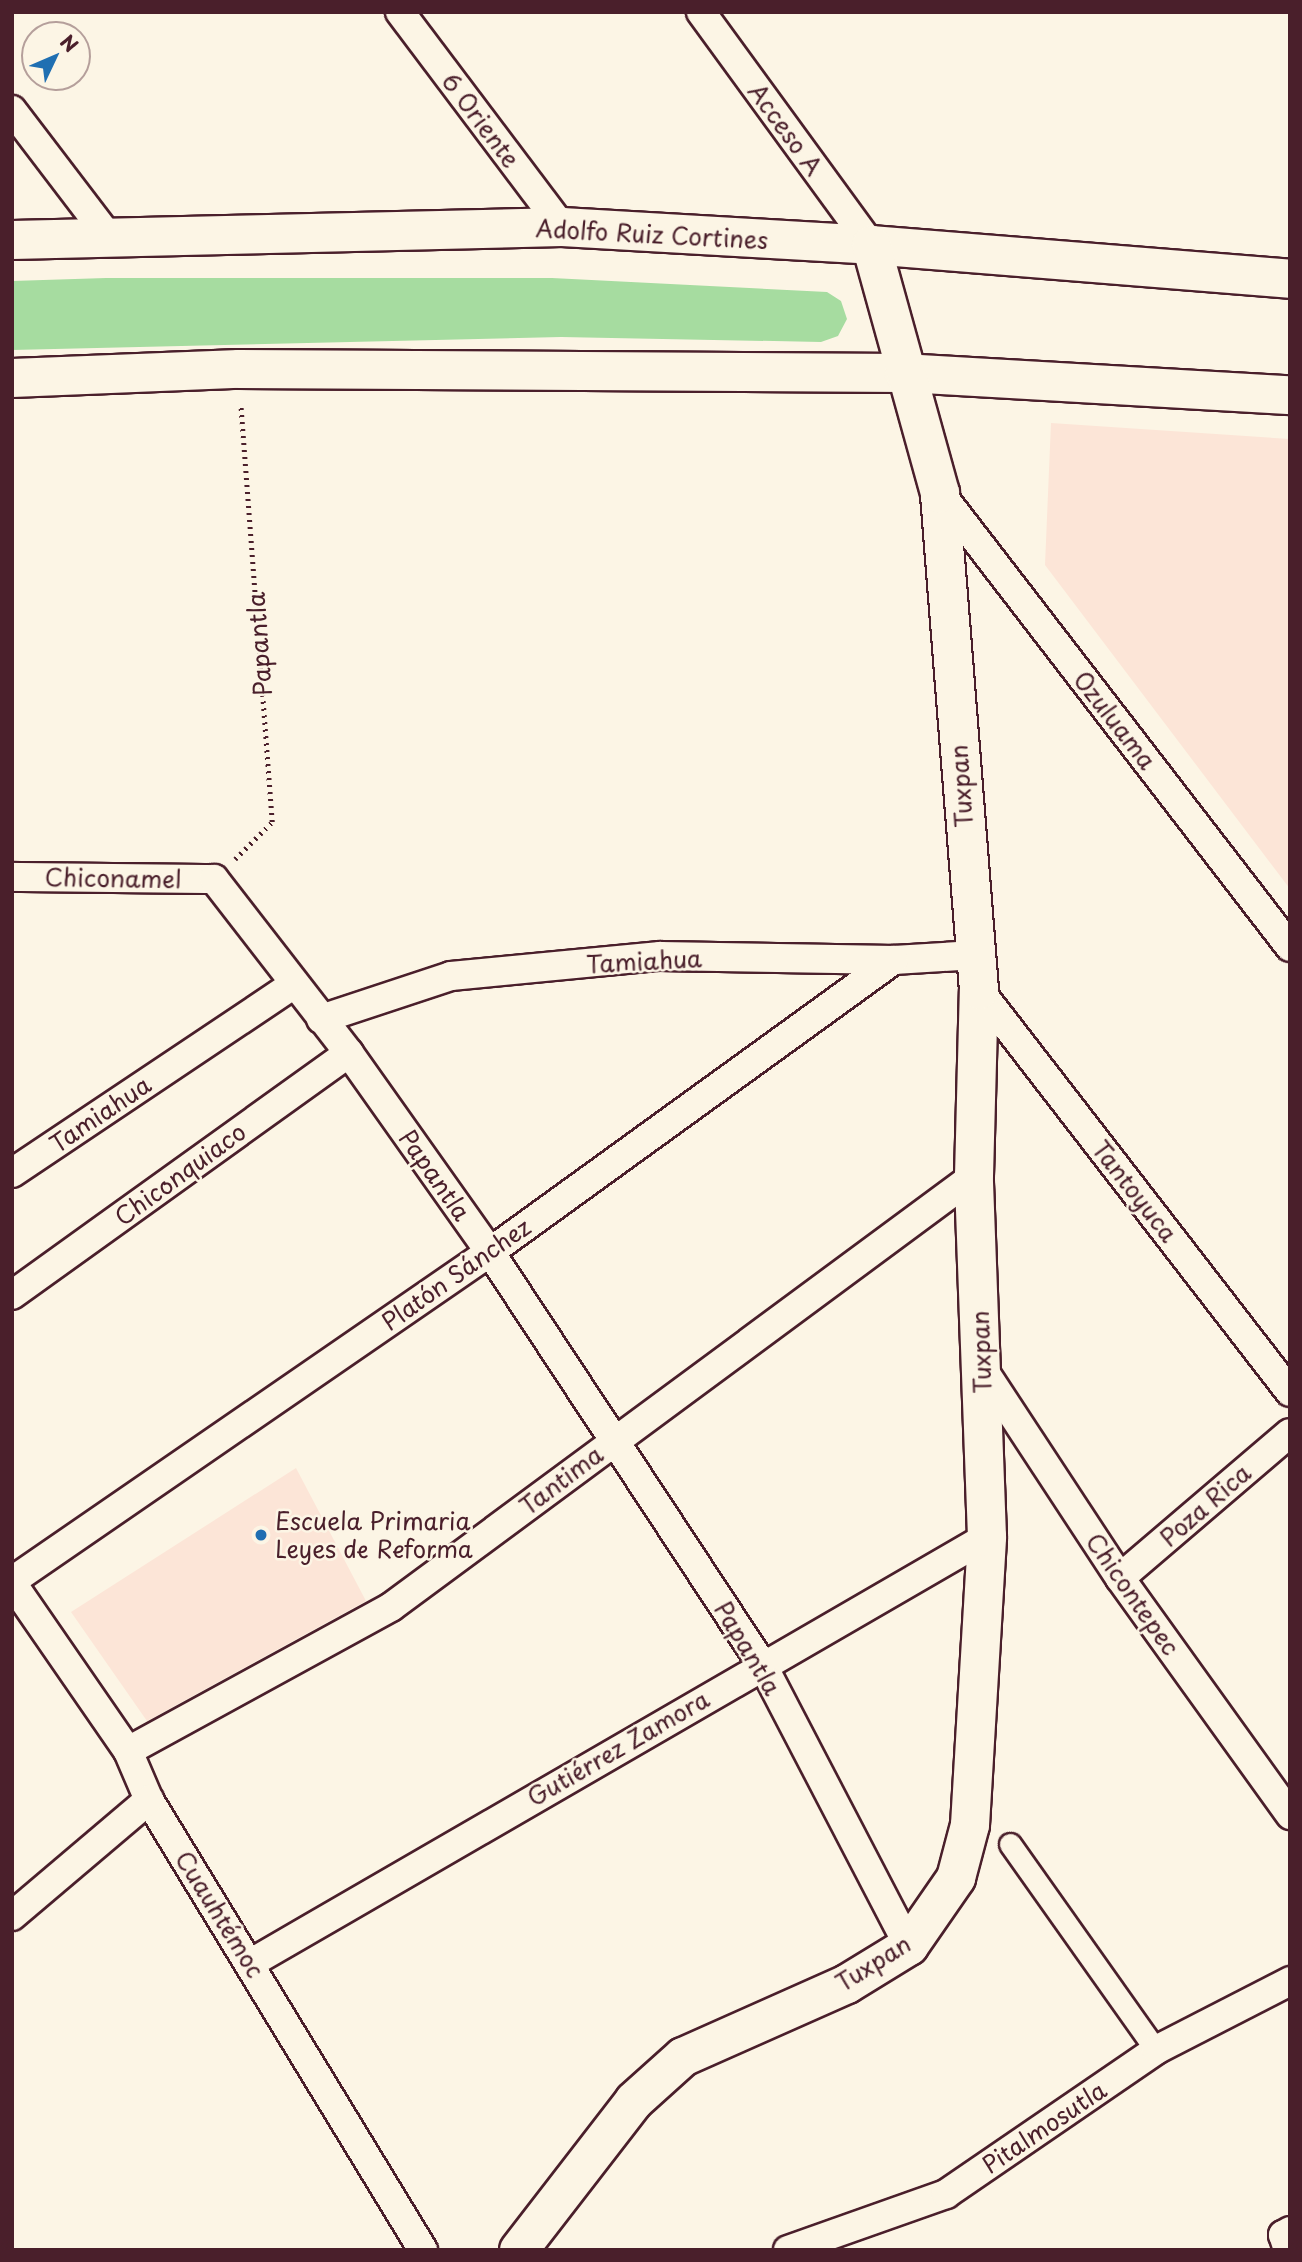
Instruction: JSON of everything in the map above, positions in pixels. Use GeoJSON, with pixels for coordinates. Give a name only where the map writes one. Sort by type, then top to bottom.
{"type":"FeatureCollection","features":[{"type":"Feature","properties":{"kind":"main road","name":"Adolfo Ruiz Cortines"},"geometry":{"type":"LineString","coordinates":[[12,240],[562,227],[870,245],[1290,279]]}},
{"type":"Feature","properties":{"kind":"main road","name":"Tuxpan"},"geometry":{"type":"LineString","coordinates":[[519,2250],[634,2101],[683,2057],[847,1984],[909,1946],[956,1878],[970,1825],[987,1537],[974,1176],[977,972],[940,493],[870,245]]}},
{"type":"Feature","properties":{"kind":"main road"},"geometry":{"type":"LineString","coordinates":[[12,378],[239,369],[904,373],[1290,395]]}},
{"type":"Feature","properties":{"kind":"street","name":"6 Oriente"},"geometry":{"type":"LineString","coordinates":[[400,12],[562,227]]}},
{"type":"Feature","properties":{"kind":"street","name":"Acceso A"},"geometry":{"type":"LineString","coordinates":[[701,12],[870,245]]}},
{"type":"Feature","properties":{"kind":"street"},"geometry":{"type":"LineString","coordinates":[[12,110],[108,236]]}},
{"type":"Feature","properties":{"kind":"street","name":"Ozuluama"},"geometry":{"type":"LineString","coordinates":[[940,493],[1290,947]]}},
{"type":"Feature","properties":{"kind":"street","name":"Chiconamel"},"geometry":{"type":"LineString","coordinates":[[12,877],[214,879]]}},
{"type":"Feature","properties":{"kind":"street","name":"Papantla"},"geometry":{"type":"LineString","coordinates":[[214,879],[293,985],[349,1053],[490,1252],[762,1664],[909,1946]]}},
{"type":"Feature","properties":{"kind":"street","name":"Tamiahua"},"geometry":{"type":"LineString","coordinates":[[321,1019],[451,976],[660,956],[894,960],[977,972]]}},
{"type":"Feature","properties":{"kind":"street","name":"Platón Sánchez"},"geometry":{"type":"LineString","coordinates":[[12,1582],[490,1252],[894,960]]}},
{"type":"Feature","properties":{"kind":"street","name":"Tantoyuca"},"geometry":{"type":"LineString","coordinates":[[977,972],[1290,1392]]}},
{"type":"Feature","properties":{"kind":"street","name":"Tamiahua"},"geometry":{"type":"LineString","coordinates":[[12,1173],[293,985]]}},
{"type":"Feature","properties":{"kind":"street","name":"Chiconquiaco"},"geometry":{"type":"LineString","coordinates":[[12,1295],[349,1053]]}},
{"type":"Feature","properties":{"kind":"street","name":"Tantima"},"geometry":{"type":"LineString","coordinates":[[128,1751],[391,1607],[974,1176]]}},
{"type":"Feature","properties":{"kind":"street","name":"Chicontepec"},"geometry":{"type":"LineString","coordinates":[[982,1368],[1120,1578],[1290,1815]]}},
{"type":"Feature","properties":{"kind":"street","name":"Poza Rica"},"geometry":{"type":"LineString","coordinates":[[1120,1578],[1290,1433]]}},
{"type":"Feature","properties":{"kind":"street","name":"Gutiérrez Zamora"},"geometry":{"type":"LineString","coordinates":[[251,1963],[762,1664],[987,1537]]}},
{"type":"Feature","properties":{"kind":"street","name":"Cuauhtémoc"},"geometry":{"type":"LineString","coordinates":[[12,1582],[128,1751],[149,1800],[251,1963],[423,2250]]}},
{"type":"Feature","properties":{"kind":"street"},"geometry":{"type":"LineString","coordinates":[[12,1916],[149,1800]]}},
{"type":"Feature","properties":{"kind":"street"},"geometry":{"type":"LineString","coordinates":[[1010,1844],[1156,2050]]}},
{"type":"Feature","properties":{"kind":"street","name":"Pitalmosutla"},"geometry":{"type":"LineString","coordinates":[[788,2250],[946,2194],[1156,2050],[1290,1982]]}},
{"type":"Feature","properties":{"kind":"street"},"geometry":{"type":"LineString","coordinates":[[1288,2250],[1283,2235],[1290,2231]]}},
{"type":"Feature","properties":{"kind":"path","name":"Papantla"},"geometry":{"type":"LineString","coordinates":[[214,879],[272,822],[239,369]]}},
{"type":"Feature","properties":{"kind":"shaded area"},"geometry":{"type":"Polygon","coordinates":[[[1051,423],[1290,439],[1290,889],[1045,565],[1051,423]]]}},
{"type":"Feature","properties":{"kind":"shaded area","name":"Escuela Primaria Leyes de Reforma"},"geometry":{"type":"Polygon","coordinates":[[[296,1468],[366,1601],[147,1721],[71,1612],[296,1468]]]}},
{"type":"Feature","properties":{"kind":"green space"},"geometry":{"type":"Polygon","coordinates":[[[106,278],[552,278],[827,292],[841,301],[847,319],[838,336],[821,342],[561,337],[12,350],[12,281],[106,278]]]}},
{"type":"Feature","properties":{"kind":"place","name":"Escuela Primaria Leyes de Reforma"},"geometry":{"type":"Point","coordinates":[261,1535]}}]}
